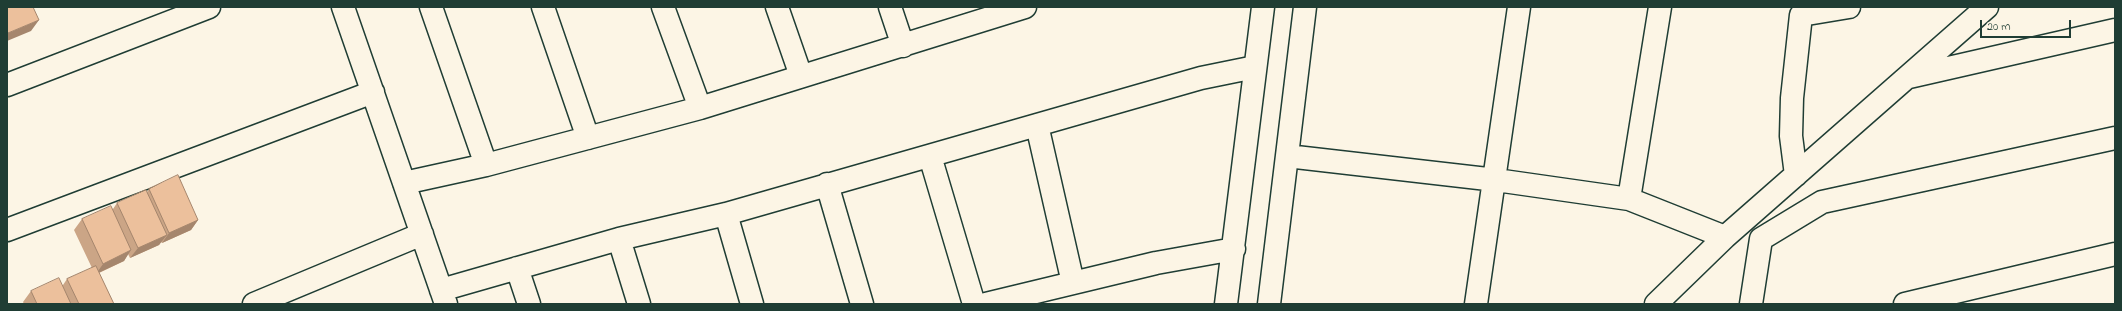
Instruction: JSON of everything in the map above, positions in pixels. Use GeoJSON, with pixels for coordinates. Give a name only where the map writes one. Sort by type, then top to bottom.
{"type":"FeatureCollection","features":[{"type":"Feature","properties":{"kind":"street"},"geometry":{"type":"LineString","coordinates":[[7,86],[210,7]]}},
{"type":"Feature","properties":{"kind":"street"},"geometry":{"type":"LineString","coordinates":[[343,7],[444,297],[517,268],[620,239],[726,214],[1201,78],[1255,67]]}},
{"type":"Feature","properties":{"kind":"street"},"geometry":{"type":"LineString","coordinates":[[431,7],[486,165]]}},
{"type":"Feature","properties":{"kind":"street"},"geometry":{"type":"LineString","coordinates":[[543,7],[588,138]]}},
{"type":"Feature","properties":{"kind":"street"},"geometry":{"type":"LineString","coordinates":[[663,7],[700,108]]}},
{"type":"Feature","properties":{"kind":"street"},"geometry":{"type":"LineString","coordinates":[[777,7],[801,76]]}},
{"type":"Feature","properties":{"kind":"street"},"geometry":{"type":"LineString","coordinates":[[890,7],[903,46]]}},
{"type":"Feature","properties":{"kind":"street"},"geometry":{"type":"LineString","coordinates":[[404,183],[486,165],[700,108],[903,46],[1002,11],[1025,7]]}},
{"type":"Feature","properties":{"kind":"street"},"geometry":{"type":"LineString","coordinates":[[1226,304],[1263,7]]}},
{"type":"Feature","properties":{"kind":"street"},"geometry":{"type":"LineString","coordinates":[[1269,304],[1305,7]]}},
{"type":"Feature","properties":{"kind":"street"},"geometry":{"type":"LineString","coordinates":[[1476,304],[1493,184],[1496,180],[1519,7]]}},
{"type":"Feature","properties":{"kind":"street"},"geometry":{"type":"LineString","coordinates":[[1628,199],[1660,7]]}},
{"type":"Feature","properties":{"kind":"street"},"geometry":{"type":"LineString","coordinates":[[1796,175],[1791,136],[1792,98],[1801,11],[1849,7]]}},
{"type":"Feature","properties":{"kind":"street"},"geometry":{"type":"LineString","coordinates":[[1656,304],[1725,237],[1987,7]]}},
{"type":"Feature","properties":{"kind":"street"},"geometry":{"type":"LineString","coordinates":[[1907,77],[2115,30]]}},
{"type":"Feature","properties":{"kind":"street"},"geometry":{"type":"LineString","coordinates":[[7,230],[373,92]]}},
{"type":"Feature","properties":{"kind":"street"},"geometry":{"type":"LineString","coordinates":[[1037,125],[1073,283]]}},
{"type":"Feature","properties":{"kind":"street"},"geometry":{"type":"LineString","coordinates":[[1751,304],[1760,239],[1822,202],[2115,138]]}},
{"type":"Feature","properties":{"kind":"street"},"geometry":{"type":"LineString","coordinates":[[930,156],[974,304]]}},
{"type":"Feature","properties":{"kind":"street"},"geometry":{"type":"LineString","coordinates":[[1287,156],[1496,180],[1628,199],[1725,237]]}},
{"type":"Feature","properties":{"kind":"street"},"geometry":{"type":"LineString","coordinates":[[827,184],[862,304]]}},
{"type":"Feature","properties":{"kind":"street"},"geometry":{"type":"LineString","coordinates":[[726,214],[752,304]]}},
{"type":"Feature","properties":{"kind":"street"},"geometry":{"type":"LineString","coordinates":[[254,304],[422,234]]}},
{"type":"Feature","properties":{"kind":"street"},"geometry":{"type":"LineString","coordinates":[[620,239],[639,304]]}},
{"type":"Feature","properties":{"kind":"street"},"geometry":{"type":"LineString","coordinates":[[986,304],[1156,263],[1234,249]]}},
{"type":"Feature","properties":{"kind":"street"},"geometry":{"type":"LineString","coordinates":[[1905,304],[2115,254]]}},
{"type":"Feature","properties":{"kind":"street"},"geometry":{"type":"LineString","coordinates":[[517,268],[528,304]]}},
{"type":"Feature","properties":{"kind":"building"},"geometry":{"type":"Polygon","coordinates":[[[7,7],[33,7],[39,20],[8,33],[7,7]]]}},
{"type":"Feature","properties":{"kind":"building"},"geometry":{"type":"Polygon","coordinates":[[[178,175],[198,220],[169,233],[149,189],[178,175]]]}},
{"type":"Feature","properties":{"kind":"building"},"geometry":{"type":"Polygon","coordinates":[[[146,190],[167,235],[138,248],[117,203],[146,190]]]}},
{"type":"Feature","properties":{"kind":"building"},"geometry":{"type":"Polygon","coordinates":[[[111,206],[131,250],[103,264],[82,219],[111,206]]]}},
{"type":"Feature","properties":{"kind":"building"},"geometry":{"type":"Polygon","coordinates":[[[96,266],[114,304],[79,304],[67,279],[96,266]]]}},
{"type":"Feature","properties":{"kind":"building"},"geometry":{"type":"Polygon","coordinates":[[[59,278],[71,304],[37,304],[31,291],[59,278]]]}}]}
